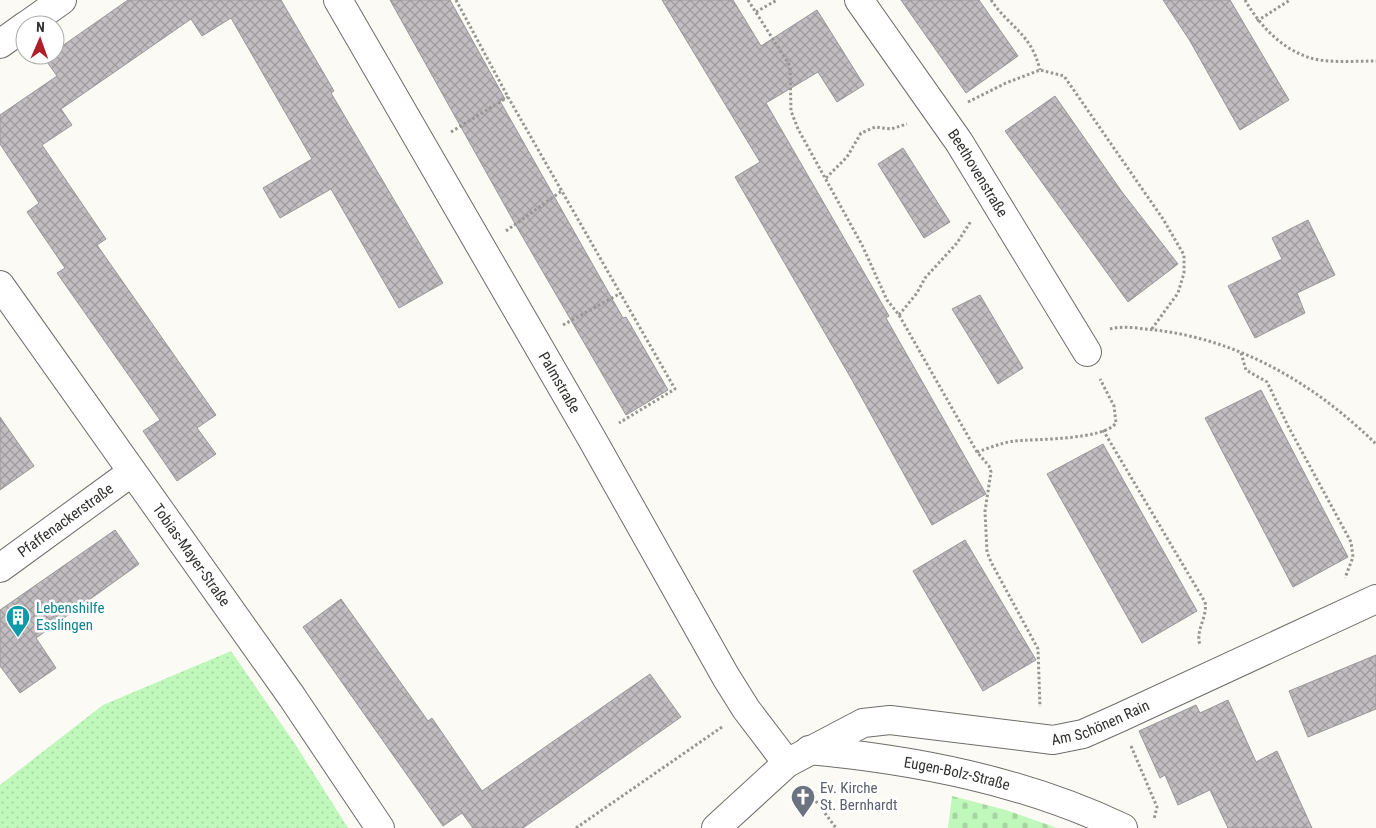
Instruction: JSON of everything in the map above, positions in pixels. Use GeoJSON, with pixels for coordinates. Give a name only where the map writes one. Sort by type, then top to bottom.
{"type":"FeatureCollection","features":[{"type":"Feature","properties":{"kind":"street"},"geometry":{"type":"LineString","coordinates":[[41,15],[62,0]]}},
{"type":"Feature","properties":{"kind":"street","name":"Palmstraße"},"geometry":{"type":"LineString","coordinates":[[338,0],[592,439],[726,677],[746,709],[798,756]]}},
{"type":"Feature","properties":{"kind":"street","name":"Beethovenstraße"},"geometry":{"type":"LineString","coordinates":[[859,0],[938,111],[990,192],[1083,345]]}},
{"type":"Feature","properties":{"kind":"street"},"geometry":{"type":"LineString","coordinates":[[0,44],[15,34]]}},
{"type":"Feature","properties":{"kind":"street","name":"Tobias-Mayer-Straße"},"geometry":{"type":"LineString","coordinates":[[0,284],[298,704],[380,828]]}},
{"type":"Feature","properties":{"kind":"street","name":"Pfaffenackerstraße"},"geometry":{"type":"LineString","coordinates":[[0,568],[132,472]]}},
{"type":"Feature","properties":{"kind":"street","name":"Am Schönen Rain"},"geometry":{"type":"LineString","coordinates":[[716,828],[798,756],[850,728],[876,720],[890,720],[1040,740],[1068,738],[1083,734],[1119,718],[1365,604]]}},
{"type":"Feature","properties":{"kind":"street","name":"Eugen-Bolz-Straße"},"geometry":{"type":"LineString","coordinates":[[798,756],[891,759],[980,777],[1053,798],[1123,828]]}},
{"type":"Feature","properties":{"kind":"path"},"geometry":{"type":"LineString","coordinates":[[456,0],[508,97],[675,389],[592,439]]}},
{"type":"Feature","properties":{"kind":"path"},"geometry":{"type":"LineString","coordinates":[[748,0],[790,66],[793,119],[862,245],[887,300],[899,315],[977,452],[989,466],[991,472],[985,511],[988,552],[990,562],[1038,648],[1040,656],[1040,740]]}},
{"type":"Feature","properties":{"kind":"path"},"geometry":{"type":"LineString","coordinates":[[756,12],[777,0]]}},
{"type":"Feature","properties":{"kind":"path"},"geometry":{"type":"LineString","coordinates":[[991,0],[1019,29],[1030,44],[1040,70]]}},
{"type":"Feature","properties":{"kind":"path"},"geometry":{"type":"LineString","coordinates":[[1245,0],[1257,21],[1284,44],[1313,58],[1376,61]]}},
{"type":"Feature","properties":{"kind":"path"},"geometry":{"type":"LineString","coordinates":[[1257,21],[1290,0]]}},
{"type":"Feature","properties":{"kind":"path"},"geometry":{"type":"LineString","coordinates":[[826,178],[847,156],[861,133],[875,127],[898,128],[1040,70],[1064,76],[1182,247],[1185,263],[1180,288],[1171,306],[1151,330]]}},
{"type":"Feature","properties":{"kind":"path"},"geometry":{"type":"LineString","coordinates":[[425,148],[508,97]]}},
{"type":"Feature","properties":{"kind":"path"},"geometry":{"type":"LineString","coordinates":[[482,248],[562,190]]}},
{"type":"Feature","properties":{"kind":"path"},"geometry":{"type":"LineString","coordinates":[[899,315],[917,293],[925,278],[956,243],[990,192]]}},
{"type":"Feature","properties":{"kind":"path"},"geometry":{"type":"LineString","coordinates":[[535,341],[621,293]]}},
{"type":"Feature","properties":{"kind":"path"},"geometry":{"type":"LineString","coordinates":[[977,452],[1015,441],[1055,440],[1104,430],[1113,426],[1116,413],[1083,345],[1122,327],[1197,338],[1241,352],[1270,366],[1318,394],[1342,412],[1376,444]]}},
{"type":"Feature","properties":{"kind":"path"},"geometry":{"type":"LineString","coordinates":[[1241,352],[1246,370],[1267,382],[1288,426],[1351,542],[1353,556],[1344,585],[1365,604]]}},
{"type":"Feature","properties":{"kind":"path"},"geometry":{"type":"LineString","coordinates":[[1104,430],[1205,602],[1206,608],[1199,633],[1200,645]]}},
{"type":"Feature","properties":{"kind":"path"},"geometry":{"type":"LineString","coordinates":[[576,828],[698,745],[746,709]]}},
{"type":"Feature","properties":{"kind":"path"},"geometry":{"type":"LineString","coordinates":[[1119,718],[1157,807],[1154,821]]}},
{"type":"Feature","properties":{"kind":"path"},"geometry":{"type":"LineString","coordinates":[[798,756],[836,828]]}},
{"type":"Feature","properties":{"kind":"green space"},"geometry":{"type":"Polygon","coordinates":[[[231,651],[297,747],[348,828],[0,828],[0,785],[103,705],[231,651]]]}},
{"type":"Feature","properties":{"kind":"green space"},"geometry":{"type":"Polygon","coordinates":[[[952,796],[1006,810],[1057,828],[948,828],[952,796]]]}},
{"type":"Feature","properties":{"kind":"building"},"geometry":{"type":"Polygon","coordinates":[[[128,0],[281,0],[334,91],[331,93],[443,283],[399,308],[331,189],[280,218],[263,188],[312,159],[231,18],[202,36],[191,19],[61,109],[72,125],[42,145],[106,239],[97,245],[216,415],[197,428],[216,454],[177,481],[143,431],[160,420],[57,273],[65,268],[27,212],[39,203],[0,144],[0,115],[57,76],[49,65],[65,65],[65,44],[128,0]]]}},
{"type":"Feature","properties":{"kind":"building"},"geometry":{"type":"Polygon","coordinates":[[[390,0],[450,0],[505,99],[500,101],[623,318],[626,317],[668,390],[626,415],[514,222],[390,0]]]}},
{"type":"Feature","properties":{"kind":"building"},"geometry":{"type":"Polygon","coordinates":[[[662,0],[733,0],[761,46],[817,10],[864,85],[837,102],[818,72],[766,103],[889,316],[886,318],[986,494],[932,525],[852,380],[735,177],[760,162],[662,0]]]}},
{"type":"Feature","properties":{"kind":"building"},"geometry":{"type":"Polygon","coordinates":[[[901,0],[979,0],[1018,56],[966,93],[901,0]]]}},
{"type":"Feature","properties":{"kind":"building"},"geometry":{"type":"Polygon","coordinates":[[[1163,0],[1230,0],[1289,100],[1240,130],[1190,41],[1163,0]]]}},
{"type":"Feature","properties":{"kind":"building"},"geometry":{"type":"Polygon","coordinates":[[[1055,96],[1122,192],[1178,264],[1128,302],[1005,131],[1055,96]]]}},
{"type":"Feature","properties":{"kind":"building"},"geometry":{"type":"Polygon","coordinates":[[[903,148],[950,222],[924,238],[878,164],[903,148]]]}},
{"type":"Feature","properties":{"kind":"building"},"geometry":{"type":"Polygon","coordinates":[[[1308,220],[1335,275],[1297,293],[1305,313],[1255,338],[1228,286],[1282,259],[1272,238],[1308,220]]]}},
{"type":"Feature","properties":{"kind":"building"},"geometry":{"type":"Polygon","coordinates":[[[980,295],[1023,368],[998,384],[952,309],[980,295]]]}},
{"type":"Feature","properties":{"kind":"building"},"geometry":{"type":"Polygon","coordinates":[[[1261,390],[1348,557],[1293,587],[1205,418],[1261,390]]]}},
{"type":"Feature","properties":{"kind":"building"},"geometry":{"type":"Polygon","coordinates":[[[0,417],[34,466],[0,490],[0,417]]]}},
{"type":"Feature","properties":{"kind":"building"},"geometry":{"type":"Polygon","coordinates":[[[1103,444],[1197,611],[1142,643],[1047,474],[1103,444]]]}},
{"type":"Feature","properties":{"kind":"building"},"geometry":{"type":"Polygon","coordinates":[[[115,530],[139,564],[36,638],[56,668],[20,693],[0,666],[0,610],[115,530]]]}},
{"type":"Feature","properties":{"kind":"building"},"geometry":{"type":"Polygon","coordinates":[[[965,540],[1036,660],[983,691],[913,571],[965,540]]]}},
{"type":"Feature","properties":{"kind":"building"},"geometry":{"type":"Polygon","coordinates":[[[341,599],[428,721],[432,718],[482,791],[650,674],[681,717],[523,828],[473,828],[462,813],[443,826],[303,627],[341,599]]]}},
{"type":"Feature","properties":{"kind":"building"},"geometry":{"type":"Polygon","coordinates":[[[1376,655],[1376,709],[1308,737],[1289,691],[1376,655]]]}},
{"type":"Feature","properties":{"kind":"building"},"geometry":{"type":"Polygon","coordinates":[[[1228,700],[1256,762],[1277,751],[1312,828],[1228,828],[1210,790],[1178,805],[1165,775],[1160,778],[1139,731],[1196,705],[1200,713],[1228,700]]]}},
{"type":"Feature","properties":{"kind":"place","name":"Lebenshilfe Esslingen"},"geometry":{"type":"Point","coordinates":[18,638]}},
{"type":"Feature","properties":{"kind":"place","name":"Ev. Kirche St. Bernhardt"},"geometry":{"type":"Point","coordinates":[803,818]}}]}
